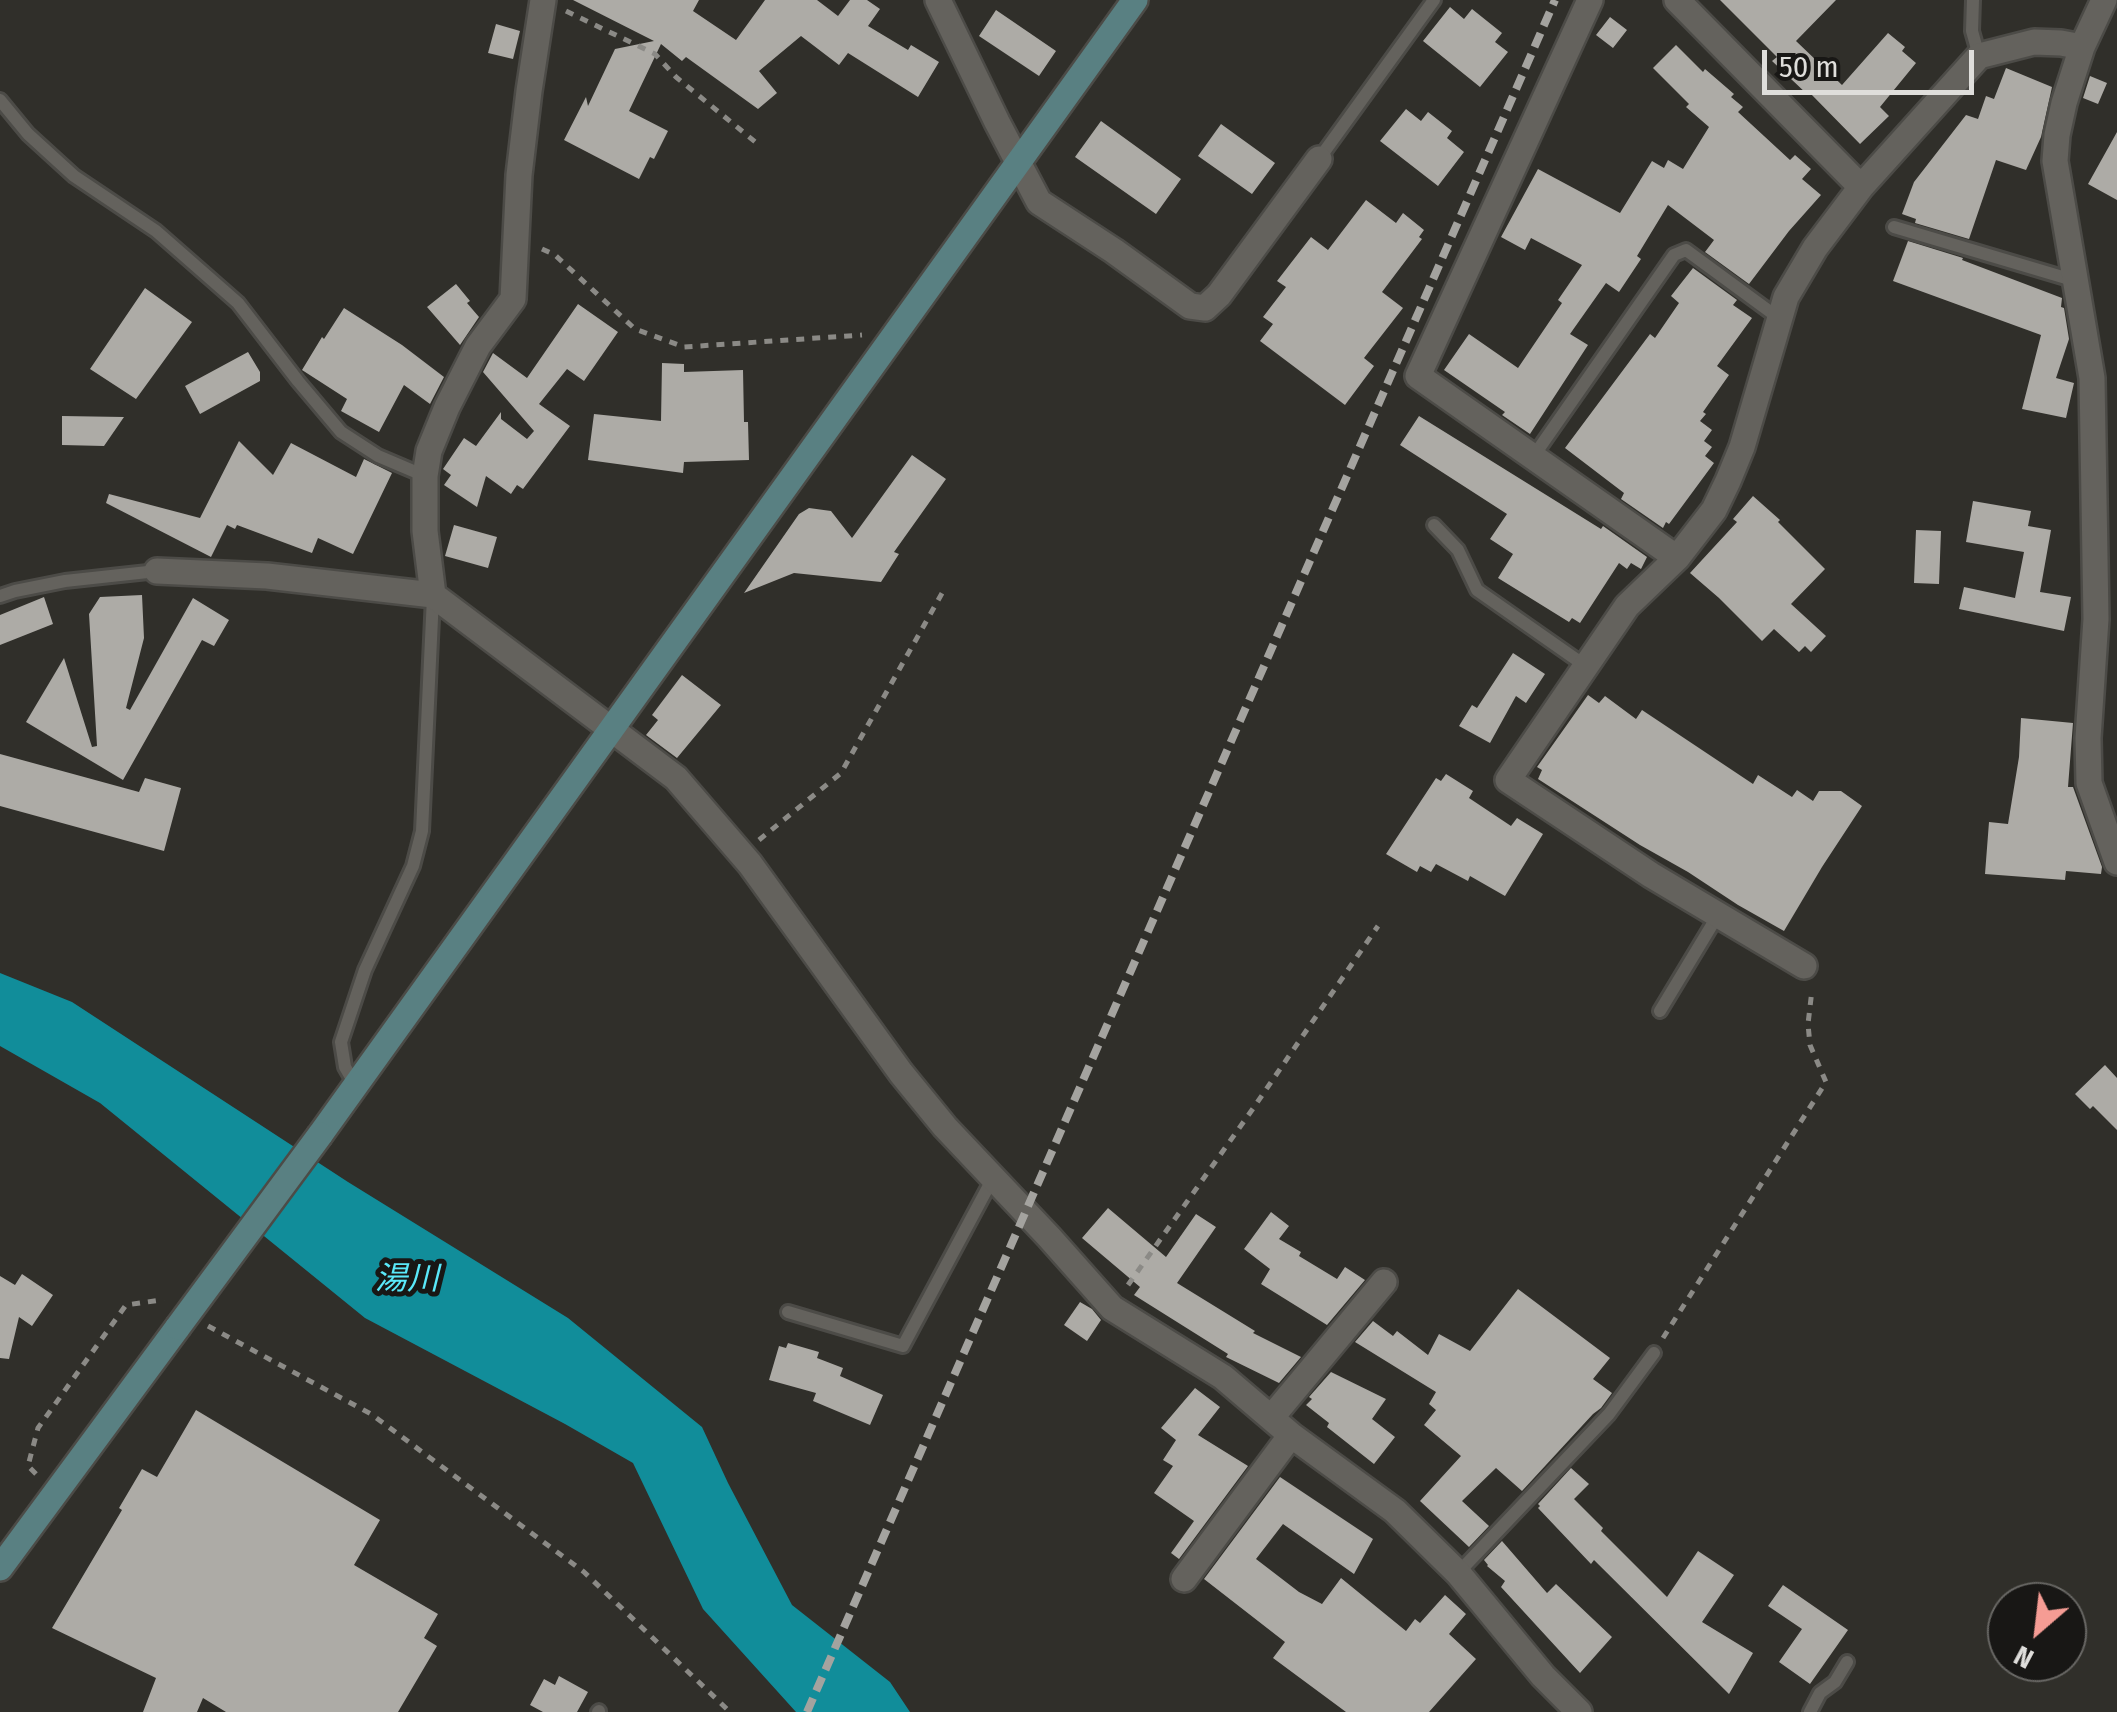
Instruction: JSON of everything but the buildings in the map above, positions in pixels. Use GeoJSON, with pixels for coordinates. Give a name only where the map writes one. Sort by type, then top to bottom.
{"type":"FeatureCollection","features":[{"type":"Feature","properties":{"kind":"street"},"geometry":{"type":"LineString","coordinates":[[433,595],[425,531],[429,451],[478,346],[513,299],[519,175],[544,0]]}},
{"type":"Feature","properties":{"kind":"street"},"geometry":{"type":"LineString","coordinates":[[938,0],[1040,202],[1190,306],[1205,308],[1220,295],[1320,159]]}},
{"type":"Feature","properties":{"kind":"street"},"geometry":{"type":"LineString","coordinates":[[0,1568],[356,1086],[1135,0]]}},
{"type":"Feature","properties":{"kind":"street"},"geometry":{"type":"LineString","coordinates":[[1590,0],[1418,376],[1677,558]]}},
{"type":"Feature","properties":{"kind":"street"},"geometry":{"type":"LineString","coordinates":[[1677,0],[1861,187]]}},
{"type":"Feature","properties":{"kind":"street"},"geometry":{"type":"LineString","coordinates":[[2104,0],[2082,47],[2057,135],[2055,161],[2092,378],[2096,619],[2088,738],[2090,783],[2117,862]]}},
{"type":"Feature","properties":{"kind":"street"},"geometry":{"type":"LineString","coordinates":[[1804,966],[1651,874],[1508,780],[1626,606],[1677,558],[1714,510],[1742,448],[1786,297],[1815,248],[1861,187],[1979,56],[2034,42],[2082,47]]}},
{"type":"Feature","properties":{"kind":"street"},"geometry":{"type":"LineString","coordinates":[[157,571],[267,576],[433,595],[676,778],[741,854],[945,1127],[1112,1308],[1223,1377],[1281,1426],[1395,1511],[1458,1573],[1543,1676],[1579,1712]]}},
{"type":"Feature","properties":{"kind":"street"},"geometry":{"type":"LineString","coordinates":[[1184,1579],[1281,1426],[1384,1282]]}},
{"type":"Feature","properties":{"kind":"lane"},"geometry":{"type":"LineString","coordinates":[[1320,159],[1434,0]]}},
{"type":"Feature","properties":{"kind":"lane"},"geometry":{"type":"LineString","coordinates":[[1973,0],[1972,31],[1979,56]]}},
{"type":"Feature","properties":{"kind":"lane"},"geometry":{"type":"LineString","coordinates":[[0,100],[28,134],[74,176],[156,231],[238,303],[341,432],[378,456],[425,476]]}},
{"type":"Feature","properties":{"kind":"lane"},"geometry":{"type":"LineString","coordinates":[[1894,227],[2076,282]]}},
{"type":"Feature","properties":{"kind":"lane"},"geometry":{"type":"LineString","coordinates":[[1533,457],[1674,256],[1686,250],[1780,318]]}},
{"type":"Feature","properties":{"kind":"lane"},"geometry":{"type":"LineString","coordinates":[[1434,525],[1458,550],[1477,590],[1586,667]]}},
{"type":"Feature","properties":{"kind":"lane"},"geometry":{"type":"LineString","coordinates":[[0,596],[65,581],[157,571]]}},
{"type":"Feature","properties":{"kind":"lane"},"geometry":{"type":"LineString","coordinates":[[356,1086],[345,1067],[341,1042],[365,970],[413,866],[422,831],[433,595]]}},
{"type":"Feature","properties":{"kind":"lane"},"geometry":{"type":"LineString","coordinates":[[1660,1011],[1718,915]]}},
{"type":"Feature","properties":{"kind":"lane"},"geometry":{"type":"LineString","coordinates":[[788,1312],[903,1346],[993,1178]]}},
{"type":"Feature","properties":{"kind":"lane"},"geometry":{"type":"LineString","coordinates":[[1458,1573],[1609,1414],[1654,1353]]}},
{"type":"Feature","properties":{"kind":"lane"},"geometry":{"type":"LineString","coordinates":[[1810,1712],[1820,1693],[1834,1682],[1847,1662]]}},
{"type":"Feature","properties":{"kind":"path"},"geometry":{"type":"LineString","coordinates":[[544,0],[655,54],[676,77],[758,145]]}},
{"type":"Feature","properties":{"kind":"path"},"geometry":{"type":"LineString","coordinates":[[516,235],[555,255],[635,328],[684,347],[895,332]]}},
{"type":"Feature","properties":{"kind":"path"},"geometry":{"type":"LineString","coordinates":[[741,854],[841,773],[945,588]]}},
{"type":"Feature","properties":{"kind":"path"},"geometry":{"type":"LineString","coordinates":[[1112,1308],[1378,926]]}},
{"type":"Feature","properties":{"kind":"path"},"geometry":{"type":"LineString","coordinates":[[1654,1353],[1826,1082],[1810,1045],[1812,988],[1804,966]]}},
{"type":"Feature","properties":{"kind":"path"},"geometry":{"type":"LineString","coordinates":[[55,1494],[28,1466],[38,1428],[126,1306],[160,1300],[184,1319],[370,1414],[584,1572],[730,1712]]}},
{"type":"Feature","properties":{"kind":"water","name":"湯川"},"geometry":{"type":"Polygon","coordinates":[[[0,973],[72,1002],[348,1182],[568,1318],[702,1427],[792,1605],[890,1682],[910,1712],[796,1712],[703,1609],[633,1463],[365,1318],[100,1103],[0,1046],[0,973]]]}},
{"type":"Feature","properties":{"kind":"railway"},"geometry":{"type":"LineString","coordinates":[[807,1712],[1555,0]]}}]}
